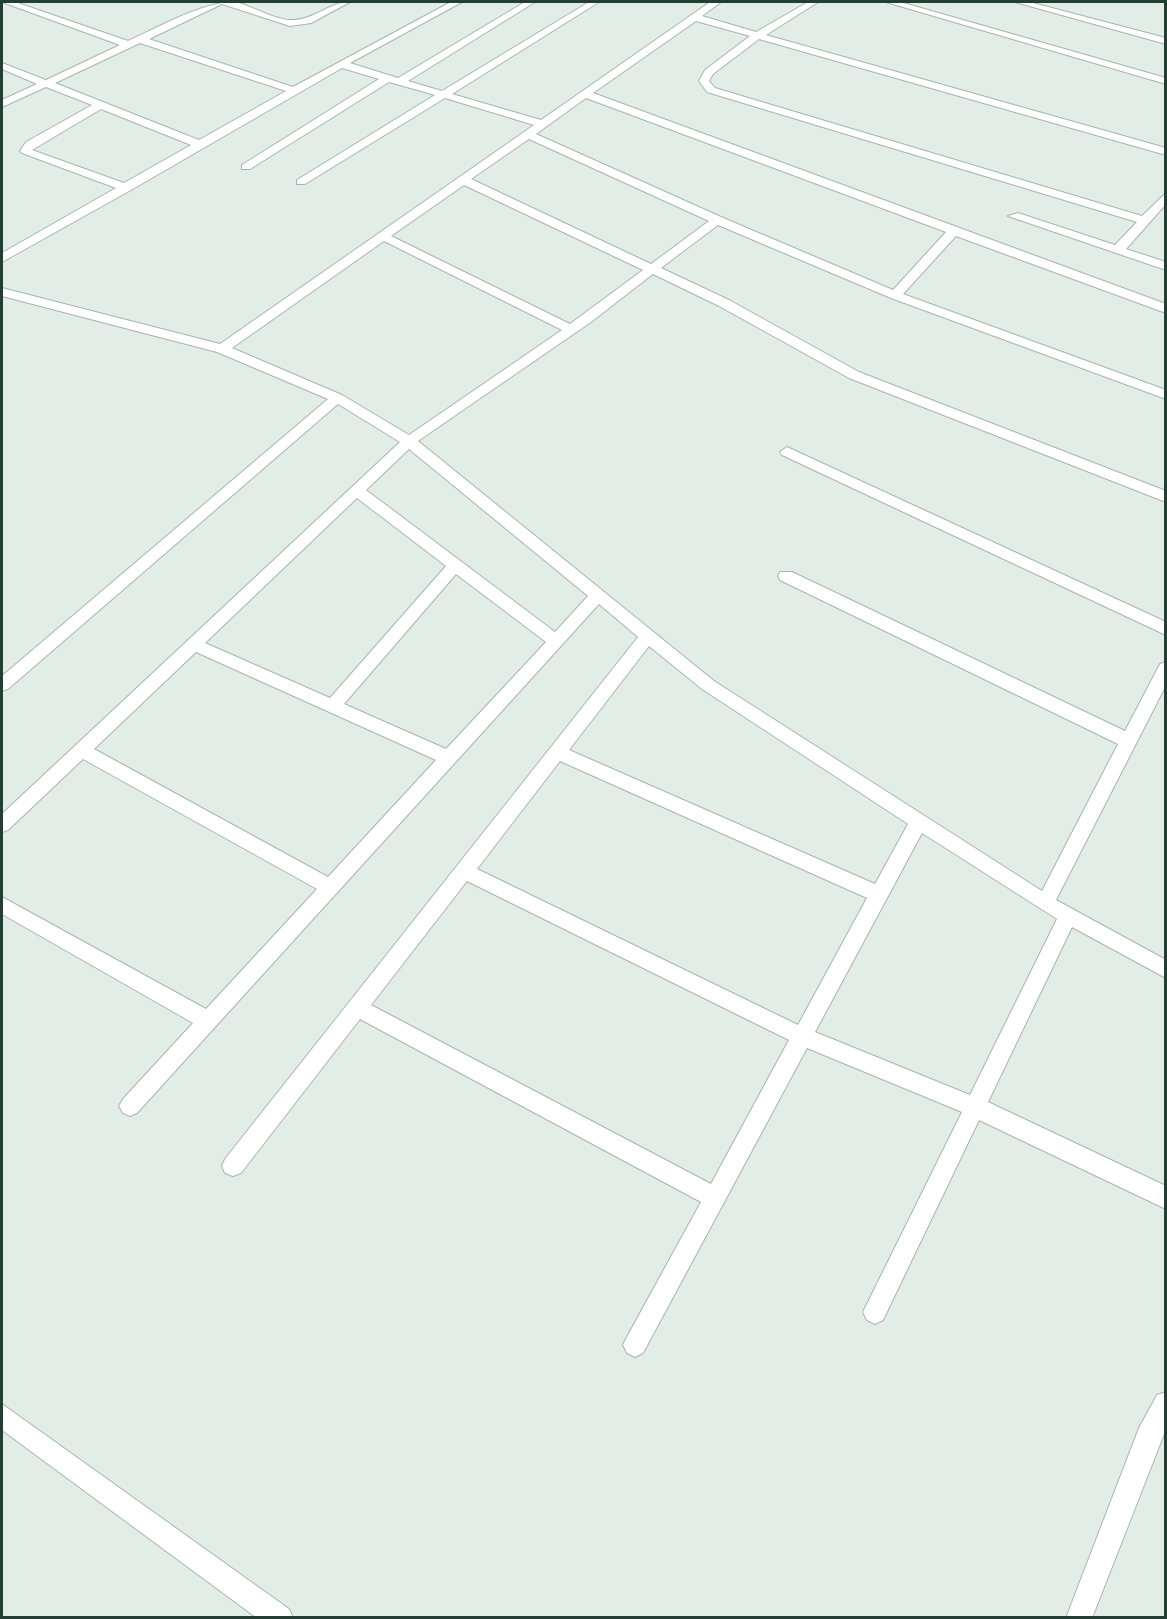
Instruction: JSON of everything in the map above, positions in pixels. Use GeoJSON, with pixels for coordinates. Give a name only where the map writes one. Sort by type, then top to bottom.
{"type":"FeatureCollection","features":[{"type":"Feature","properties":{"kind":"street"},"geometry":{"type":"LineString","coordinates":[[7,2],[131,45]]}},
{"type":"Feature","properties":{"kind":"street"},"geometry":{"type":"LineString","coordinates":[[2,104],[219,2]]}},
{"type":"Feature","properties":{"kind":"street"},"geometry":{"type":"LineString","coordinates":[[225,2],[290,23],[299,23],[346,2]]}},
{"type":"Feature","properties":{"kind":"street"},"geometry":{"type":"LineString","coordinates":[[2,258],[342,64],[458,2]]}},
{"type":"Feature","properties":{"kind":"street"},"geometry":{"type":"LineString","coordinates":[[246,167],[394,79],[531,2]]}},
{"type":"Feature","properties":{"kind":"street"},"geometry":{"type":"LineString","coordinates":[[301,182],[595,2]]}},
{"type":"Feature","properties":{"kind":"street"},"geometry":{"type":"LineString","coordinates":[[222,349],[716,2]]}},
{"type":"Feature","properties":{"kind":"street"},"geometry":{"type":"LineString","coordinates":[[814,2],[758,35],[709,72],[704,81],[711,90],[1143,220]]}},
{"type":"Feature","properties":{"kind":"street"},"geometry":{"type":"LineString","coordinates":[[891,2],[1166,81]]}},
{"type":"Feature","properties":{"kind":"street"},"geometry":{"type":"LineString","coordinates":[[1020,2],[1166,41]]}},
{"type":"Feature","properties":{"kind":"street"},"geometry":{"type":"LineString","coordinates":[[693,18],[1166,152]]}},
{"type":"Feature","properties":{"kind":"street"},"geometry":{"type":"LineString","coordinates":[[142,40],[295,91]]}},
{"type":"Feature","properties":{"kind":"street"},"geometry":{"type":"LineString","coordinates":[[342,64],[542,124]]}},
{"type":"Feature","properties":{"kind":"street"},"geometry":{"type":"LineString","coordinates":[[2,66],[201,145]]}},
{"type":"Feature","properties":{"kind":"street"},"geometry":{"type":"LineString","coordinates":[[585,94],[1166,309]]}},
{"type":"Feature","properties":{"kind":"street"},"geometry":{"type":"LineString","coordinates":[[99,106],[30,144],[27,152],[127,188]]}},
{"type":"Feature","properties":{"kind":"street"},"geometry":{"type":"LineString","coordinates":[[527,134],[717,220],[895,295],[1166,395]]}},
{"type":"Feature","properties":{"kind":"street"},"geometry":{"type":"LineString","coordinates":[[463,180],[724,303],[854,375],[1166,497]]}},
{"type":"Feature","properties":{"kind":"street"},"geometry":{"type":"LineString","coordinates":[[1118,250],[1166,196]]}},
{"type":"Feature","properties":{"kind":"street"},"geometry":{"type":"LineString","coordinates":[[1014,216],[1166,266]]}},
{"type":"Feature","properties":{"kind":"street"},"geometry":{"type":"LineString","coordinates":[[2,825],[409,441],[570,329],[717,220]]}},
{"type":"Feature","properties":{"kind":"street"},"geometry":{"type":"LineString","coordinates":[[895,295],[953,232]]}},
{"type":"Feature","properties":{"kind":"street"},"geometry":{"type":"LineString","coordinates":[[383,236],[570,329]]}},
{"type":"Feature","properties":{"kind":"street"},"geometry":{"type":"LineString","coordinates":[[2,292],[222,349],[337,398],[409,441],[647,638],[708,685],[1045,903],[1166,970]]}},
{"type":"Feature","properties":{"kind":"street"},"geometry":{"type":"LineString","coordinates":[[2,310],[19,296]]}},
{"type":"Feature","properties":{"kind":"street"},"geometry":{"type":"LineString","coordinates":[[2,685],[337,398]]}},
{"type":"Feature","properties":{"kind":"street"},"geometry":{"type":"LineString","coordinates":[[787,452],[1166,629]]}},
{"type":"Feature","properties":{"kind":"street"},"geometry":{"type":"LineString","coordinates":[[356,490],[556,641]]}},
{"type":"Feature","properties":{"kind":"street"},"geometry":{"type":"LineString","coordinates":[[333,706],[455,565]]}},
{"type":"Feature","properties":{"kind":"street"},"geometry":{"type":"LineString","coordinates":[[786,576],[1128,741]]}},
{"type":"Feature","properties":{"kind":"street"},"geometry":{"type":"LineString","coordinates":[[130,1106],[597,596]]}},
{"type":"Feature","properties":{"kind":"street"},"geometry":{"type":"LineString","coordinates":[[233,1166],[647,638]]}},
{"type":"Feature","properties":{"kind":"street"},"geometry":{"type":"LineString","coordinates":[[194,644],[449,758]]}},
{"type":"Feature","properties":{"kind":"street"},"geometry":{"type":"LineString","coordinates":[[1045,903],[1166,668]]}},
{"type":"Feature","properties":{"kind":"street"},"geometry":{"type":"LineString","coordinates":[[81,750],[330,887]]}},
{"type":"Feature","properties":{"kind":"street"},"geometry":{"type":"LineString","coordinates":[[557,752],[880,895]]}},
{"type":"Feature","properties":{"kind":"street"},"geometry":{"type":"LineString","coordinates":[[635,1345],[919,821]]}},
{"type":"Feature","properties":{"kind":"street"},"geometry":{"type":"LineString","coordinates":[[464,871],[803,1036],[975,1107],[1166,1198]]}},
{"type":"Feature","properties":{"kind":"street"},"geometry":{"type":"LineString","coordinates":[[2,905],[208,1021]]}},
{"type":"Feature","properties":{"kind":"street"},"geometry":{"type":"LineString","coordinates":[[875,1312],[1068,915]]}},
{"type":"Feature","properties":{"kind":"street"},"geometry":{"type":"LineString","coordinates":[[357,1007],[716,1198]]}},
{"type":"Feature","properties":{"kind":"street"},"geometry":{"type":"LineString","coordinates":[[1079,1617],[1148,1437],[1166,1404]]}},
{"type":"Feature","properties":{"kind":"street"},"geometry":{"type":"LineString","coordinates":[[5,1426],[280,1617]]}}]}
